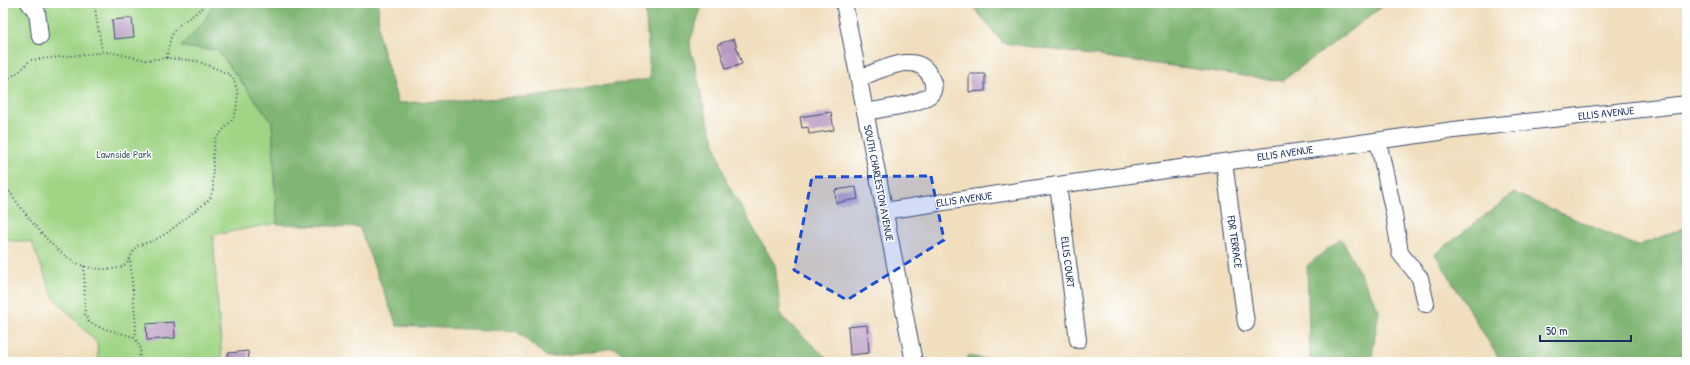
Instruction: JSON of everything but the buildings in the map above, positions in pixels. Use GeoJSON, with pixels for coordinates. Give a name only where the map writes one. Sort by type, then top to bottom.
{"type":"FeatureCollection","features":[{"type":"Feature","properties":{"kind":"street"},"geometry":{"type":"LineString","coordinates":[[29,3],[37,12],[40,36]]}},
{"type":"Feature","properties":{"kind":"street","name":"SOUTH CHARLESTON AVENUE"},"geometry":{"type":"LineString","coordinates":[[844,3],[914,362]]}},
{"type":"Feature","properties":{"kind":"street"},"geometry":{"type":"LineString","coordinates":[[859,78],[902,63],[912,62],[920,64],[929,72],[933,83],[934,89],[932,93],[925,98],[904,105],[865,112]]}},
{"type":"Feature","properties":{"kind":"street","name":"ELLIS AVENUE"},"geometry":{"type":"LineString","coordinates":[[884,211],[1058,185],[1454,130],[1687,104]]}},
{"type":"Feature","properties":{"kind":"street"},"geometry":{"type":"LineString","coordinates":[[1378,141],[1394,214],[1400,254],[1420,278],[1426,304]]}},
{"type":"Feature","properties":{"kind":"street","name":"FDR TERRACE"},"geometry":{"type":"LineString","coordinates":[[1224,162],[1246,323]]}},
{"type":"Feature","properties":{"kind":"street","name":"ELLIS COURT"},"geometry":{"type":"LineString","coordinates":[[1058,185],[1078,340]]}},
{"type":"Feature","properties":{"kind":"path"},"geometry":{"type":"LineString","coordinates":[[94,3],[102,52]]}},
{"type":"Feature","properties":{"kind":"path"},"geometry":{"type":"LineString","coordinates":[[167,58],[170,39],[176,27],[207,3]]}},
{"type":"Feature","properties":{"kind":"path"},"geometry":{"type":"LineString","coordinates":[[3,82],[20,71],[30,60],[102,52],[116,53],[137,60],[167,58],[197,61],[229,74],[236,84],[238,92],[236,112],[233,119],[215,139],[213,154],[213,190],[210,199],[167,233],[155,240],[137,246],[127,263],[116,268],[100,269],[84,266],[70,259],[36,228],[3,182]]}},
{"type":"Feature","properties":{"kind":"path"},"geometry":{"type":"LineString","coordinates":[[130,258],[136,327],[136,334],[134,337]]}},
{"type":"Feature","properties":{"kind":"path"},"geometry":{"type":"LineString","coordinates":[[84,266],[85,314],[89,322],[99,327],[134,337],[141,349],[138,362]]}},
{"type":"Feature","properties":{"kind":"highlighted area"},"geometry":{"type":"Polygon","coordinates":[[[931,176],[944,240],[847,300],[794,270],[812,177],[931,176]]]}},
{"type":"Feature","properties":{"kind":"green space","name":"Lawnside Park"},"geometry":{"type":"Polygon","coordinates":[[[3,3],[214,3],[203,23],[181,47],[217,50],[272,122],[277,223],[213,235],[222,362],[98,362],[97,343],[53,297],[32,242],[3,240],[3,3]]]}},
{"type":"Feature","properties":{"kind":"green space"},"geometry":{"type":"Polygon","coordinates":[[[214,3],[378,3],[379,37],[398,103],[525,97],[650,79],[645,3],[703,3],[690,41],[691,51],[703,105],[727,183],[775,265],[781,316],[831,362],[633,362],[615,348],[547,357],[516,331],[397,326],[359,227],[277,224],[272,122],[217,50],[181,47],[203,23],[214,3]]]}},
{"type":"Feature","properties":{"kind":"green space"},"geometry":{"type":"Polygon","coordinates":[[[970,3],[1387,3],[1282,81],[1003,43],[970,3]]]}},
{"type":"Feature","properties":{"kind":"green space"},"geometry":{"type":"Polygon","coordinates":[[[1514,193],[1637,246],[1687,227],[1687,362],[1501,362],[1435,254],[1514,193]]]}},
{"type":"Feature","properties":{"kind":"green space"},"geometry":{"type":"Polygon","coordinates":[[[1341,238],[1379,310],[1371,362],[1310,362],[1307,266],[1341,238]]]}},
{"type":"Feature","properties":{"kind":"green space"},"geometry":{"type":"Polygon","coordinates":[[[968,356],[1006,362],[965,362],[968,356]]]}}]}
